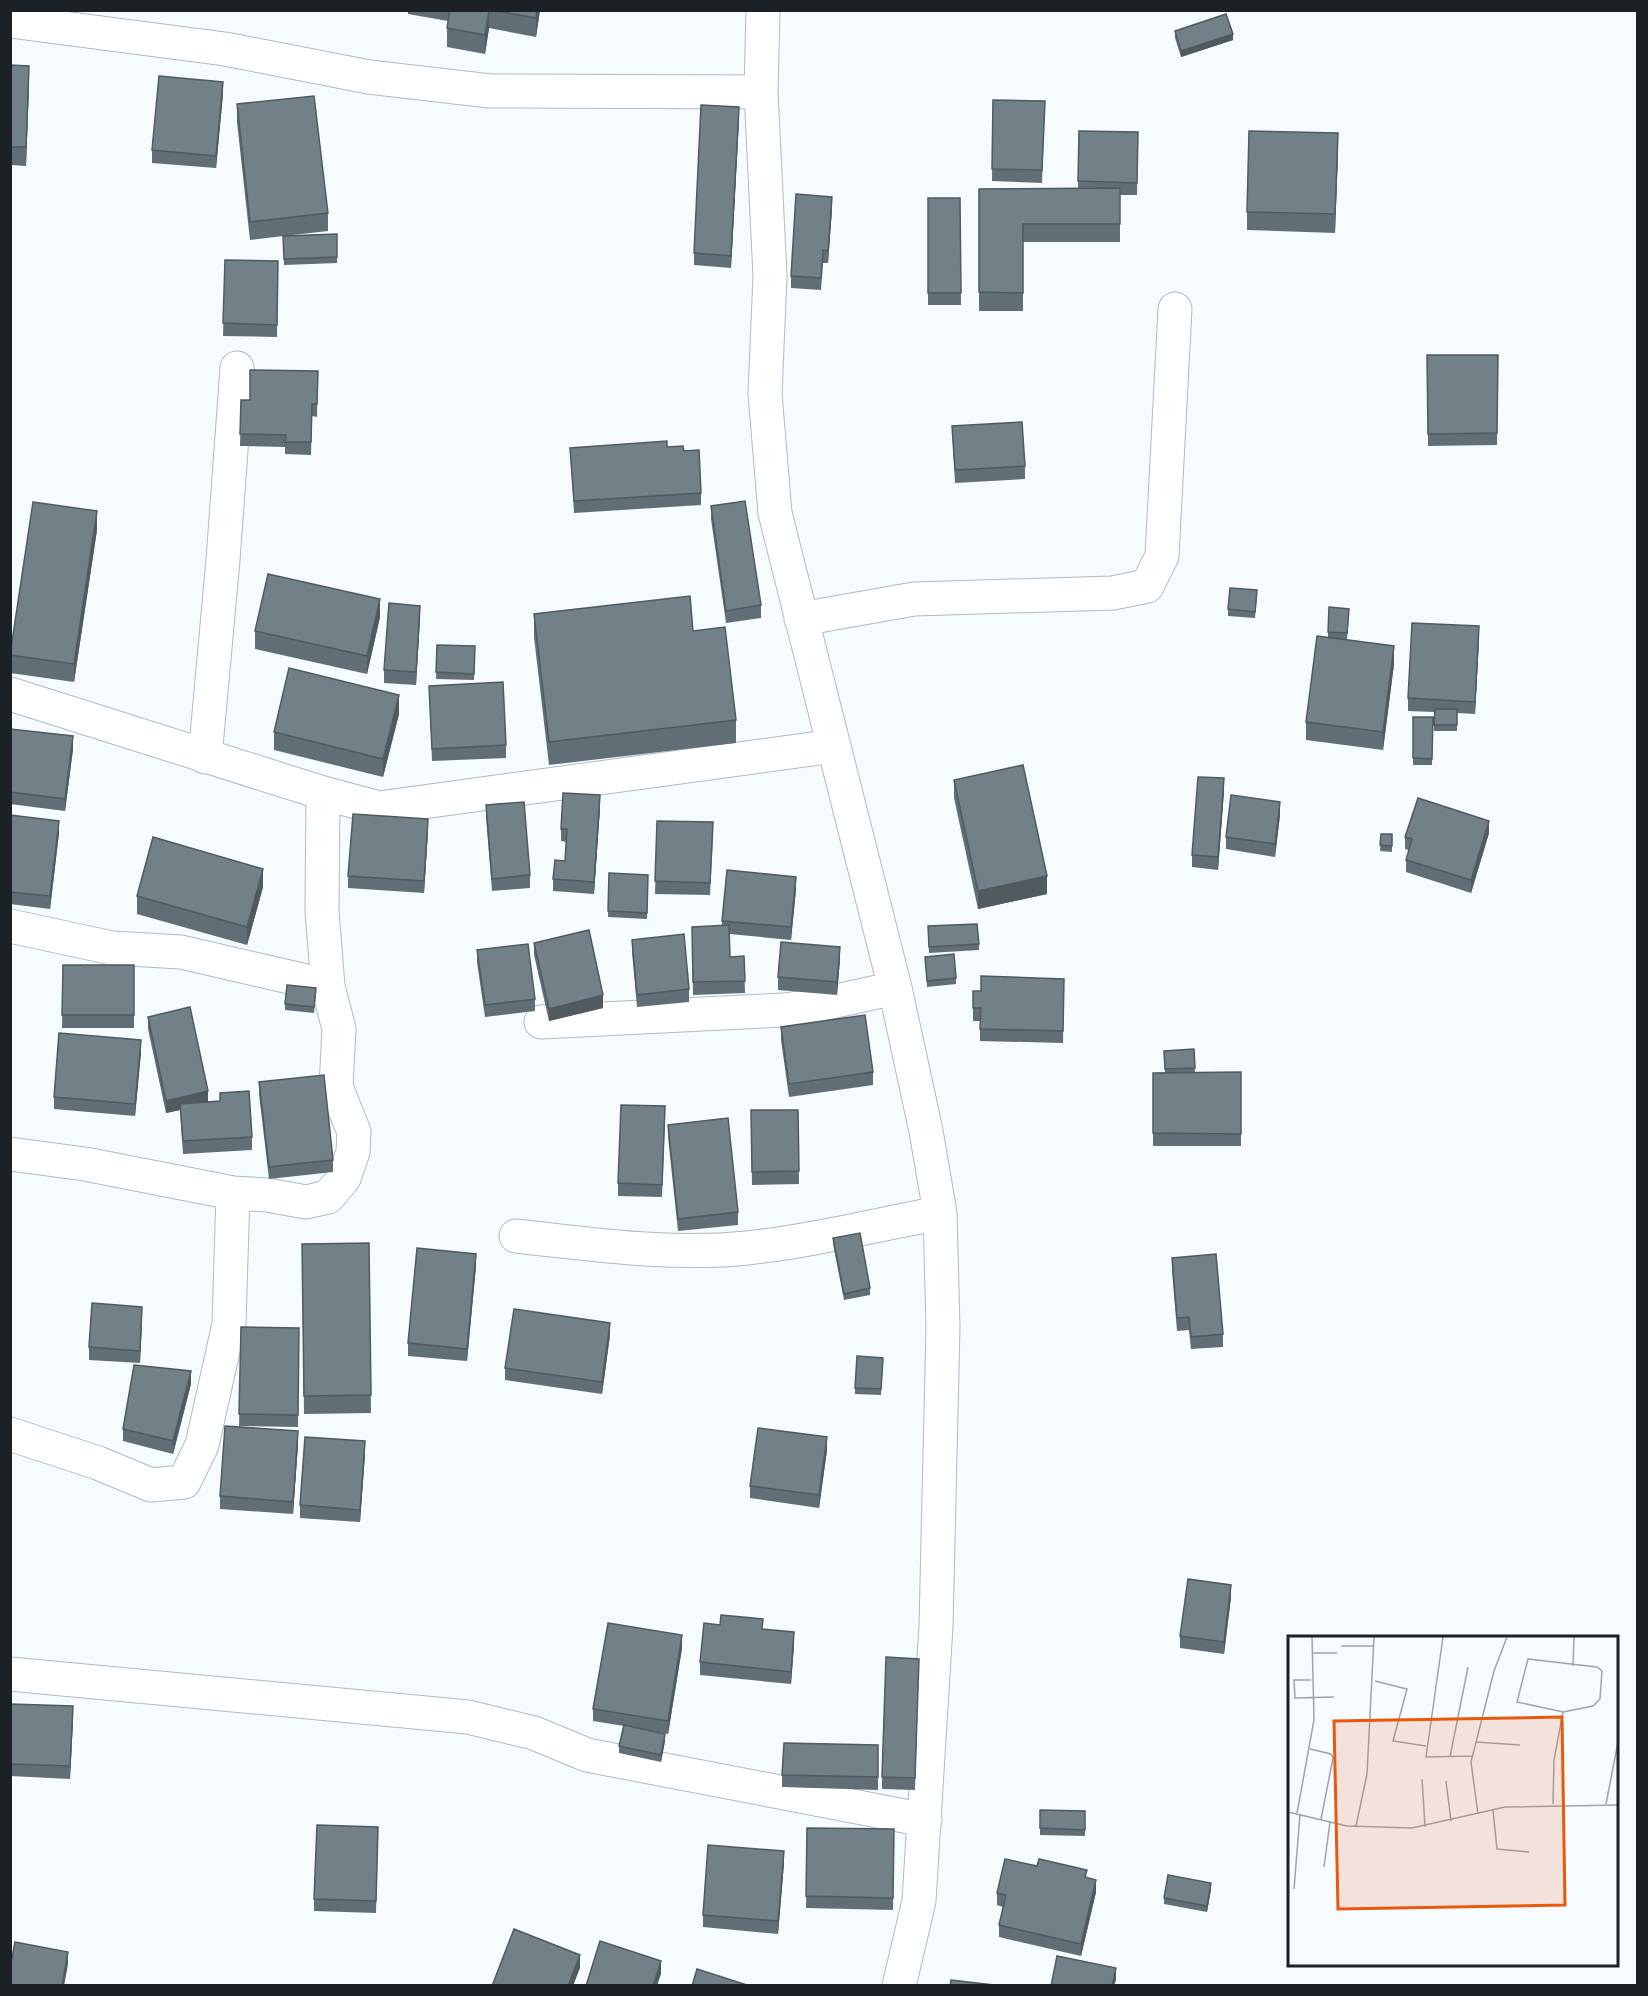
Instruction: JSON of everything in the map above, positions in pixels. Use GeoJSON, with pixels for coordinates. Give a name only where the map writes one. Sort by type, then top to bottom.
{"type":"FeatureCollection","features":[{"type":"Feature","properties":{"kind":"street"},"geometry":{"type":"LineString","coordinates":[[763,10],[761,92],[770,276],[765,394],[775,513],[895,988],[926,1131],[940,1214],[943,1327],[936,1626],[919,1901],[898,1986]]}},
{"type":"Feature","properties":{"kind":"street"},"geometry":{"type":"LineString","coordinates":[[10,21],[225,49],[369,77],[489,91],[761,92]]}},
{"type":"Feature","properties":{"kind":"street"},"geometry":{"type":"LineString","coordinates":[[801,619],[914,599],[1113,593],[1147,586],[1162,556],[1175,309]]}},
{"type":"Feature","properties":{"kind":"street"},"geometry":{"type":"LineString","coordinates":[[205,757],[224,561],[237,368]]}},
{"type":"Feature","properties":{"kind":"street"},"geometry":{"type":"LineString","coordinates":[[10,694],[205,757],[379,808],[834,746]]}},
{"type":"Feature","properties":{"kind":"street"},"geometry":{"type":"LineString","coordinates":[[10,1154],[85,1164],[233,1194],[267,1195],[306,1202],[328,1197],[344,1178],[353,1152],[354,1132],[336,1087],[339,1029],[328,986],[322,911],[323,793]]}},
{"type":"Feature","properties":{"kind":"street"},"geometry":{"type":"LineString","coordinates":[[10,926],[112,948],[181,952],[328,986]]}},
{"type":"Feature","properties":{"kind":"street"},"geometry":{"type":"LineString","coordinates":[[541,1022],[784,1010],[895,988]]}},
{"type":"Feature","properties":{"kind":"street"},"geometry":{"type":"LineString","coordinates":[[10,1434],[98,1463],[151,1485],[184,1482],[202,1444],[229,1324],[233,1194]]}},
{"type":"Feature","properties":{"kind":"street"},"geometry":{"type":"LineString","coordinates":[[516,1236],[635,1249],[693,1251],[748,1248],[940,1214]]}},
{"type":"Feature","properties":{"kind":"street"},"geometry":{"type":"LineString","coordinates":[[10,1674],[468,1717],[534,1733],[587,1755],[925,1821]]}},
{"type":"Feature","properties":{"kind":"building"},"geometry":{"type":"Polygon","coordinates":[[[450,10],[489,10],[485,35],[447,28],[450,10]]]}},
{"type":"Feature","properties":{"kind":"building"},"geometry":{"type":"Polygon","coordinates":[[[492,10],[537,10],[536,18],[492,10]]]}},
{"type":"Feature","properties":{"kind":"building"},"geometry":{"type":"Polygon","coordinates":[[[1226,14],[1233,34],[1181,51],[1175,31],[1226,14]]]}},
{"type":"Feature","properties":{"kind":"building"},"geometry":{"type":"Polygon","coordinates":[[[10,65],[29,66],[26,147],[10,147],[10,65]]]}},
{"type":"Feature","properties":{"kind":"building"},"geometry":{"type":"Polygon","coordinates":[[[159,76],[223,82],[216,156],[152,150],[159,76]]]}},
{"type":"Feature","properties":{"kind":"building"},"geometry":{"type":"Polygon","coordinates":[[[314,96],[328,213],[250,222],[237,104],[314,96]]]}},
{"type":"Feature","properties":{"kind":"building"},"geometry":{"type":"Polygon","coordinates":[[[993,100],[1045,101],[1042,170],[992,169],[993,100]]]}},
{"type":"Feature","properties":{"kind":"building"},"geometry":{"type":"Polygon","coordinates":[[[701,105],[739,107],[731,256],[694,253],[701,105]]]}},
{"type":"Feature","properties":{"kind":"building"},"geometry":{"type":"Polygon","coordinates":[[[1079,131],[1138,132],[1137,183],[1078,181],[1079,131]]]}},
{"type":"Feature","properties":{"kind":"building"},"geometry":{"type":"Polygon","coordinates":[[[1249,131],[1338,133],[1335,214],[1247,212],[1249,131]]]}},
{"type":"Feature","properties":{"kind":"building"},"geometry":{"type":"Polygon","coordinates":[[[1120,188],[1120,224],[1023,224],[1023,293],[979,292],[979,189],[1120,188]]]}},
{"type":"Feature","properties":{"kind":"building"},"geometry":{"type":"Polygon","coordinates":[[[796,194],[832,197],[828,251],[823,250],[821,278],[791,276],[796,194]]]}},
{"type":"Feature","properties":{"kind":"building"},"geometry":{"type":"Polygon","coordinates":[[[928,198],[960,198],[961,293],[928,293],[928,198]]]}},
{"type":"Feature","properties":{"kind":"building"},"geometry":{"type":"Polygon","coordinates":[[[337,234],[337,257],[284,259],[283,236],[337,234]]]}},
{"type":"Feature","properties":{"kind":"building"},"geometry":{"type":"Polygon","coordinates":[[[225,260],[278,261],[277,325],[223,323],[225,260]]]}},
{"type":"Feature","properties":{"kind":"building"},"geometry":{"type":"Polygon","coordinates":[[[1427,355],[1498,355],[1497,433],[1428,434],[1427,355]]]}},
{"type":"Feature","properties":{"kind":"building"},"geometry":{"type":"Polygon","coordinates":[[[250,370],[318,371],[317,404],[312,404],[311,442],[285,442],[286,435],[240,434],[241,400],[250,400],[250,370]]]}},
{"type":"Feature","properties":{"kind":"building"},"geometry":{"type":"Polygon","coordinates":[[[1022,422],[1025,466],[955,470],[952,426],[1022,422]]]}},
{"type":"Feature","properties":{"kind":"building"},"geometry":{"type":"Polygon","coordinates":[[[667,441],[667,447],[683,446],[684,451],[699,450],[701,493],[574,501],[570,448],[667,441]]]}},
{"type":"Feature","properties":{"kind":"building"},"geometry":{"type":"Polygon","coordinates":[[[745,501],[761,605],[726,611],[711,506],[745,501]]]}},
{"type":"Feature","properties":{"kind":"building"},"geometry":{"type":"Polygon","coordinates":[[[33,502],[97,511],[74,664],[10,655],[33,502]]]}},
{"type":"Feature","properties":{"kind":"building"},"geometry":{"type":"Polygon","coordinates":[[[268,574],[380,599],[367,656],[255,631],[268,574]]]}},
{"type":"Feature","properties":{"kind":"building"},"geometry":{"type":"Polygon","coordinates":[[[1230,588],[1257,590],[1255,612],[1228,609],[1230,588]]]}},
{"type":"Feature","properties":{"kind":"building"},"geometry":{"type":"Polygon","coordinates":[[[690,596],[693,631],[725,627],[736,720],[549,742],[534,614],[690,596]]]}},
{"type":"Feature","properties":{"kind":"building"},"geometry":{"type":"Polygon","coordinates":[[[389,603],[420,606],[416,672],[384,670],[389,603]]]}},
{"type":"Feature","properties":{"kind":"building"},"geometry":{"type":"Polygon","coordinates":[[[1329,607],[1349,609],[1347,633],[1328,632],[1329,607]]]}},
{"type":"Feature","properties":{"kind":"building"},"geometry":{"type":"Polygon","coordinates":[[[1412,623],[1479,626],[1475,702],[1408,698],[1412,623]]]}},
{"type":"Feature","properties":{"kind":"building"},"geometry":{"type":"Polygon","coordinates":[[[1317,636],[1394,646],[1383,732],[1306,722],[1317,636]]]}},
{"type":"Feature","properties":{"kind":"building"},"geometry":{"type":"Polygon","coordinates":[[[437,645],[475,646],[474,674],[436,672],[437,645]]]}},
{"type":"Feature","properties":{"kind":"building"},"geometry":{"type":"Polygon","coordinates":[[[289,668],[399,695],[383,759],[274,732],[289,668]]]}},
{"type":"Feature","properties":{"kind":"building"},"geometry":{"type":"Polygon","coordinates":[[[503,682],[506,745],[432,749],[429,686],[503,682]]]}},
{"type":"Feature","properties":{"kind":"building"},"geometry":{"type":"Polygon","coordinates":[[[1435,709],[1457,709],[1457,725],[1434,725],[1435,709]]]}},
{"type":"Feature","properties":{"kind":"building"},"geometry":{"type":"Polygon","coordinates":[[[1413,717],[1433,717],[1432,759],[1413,758],[1413,717]]]}},
{"type":"Feature","properties":{"kind":"building"},"geometry":{"type":"Polygon","coordinates":[[[10,729],[73,736],[65,799],[10,792],[10,729]]]}},
{"type":"Feature","properties":{"kind":"building"},"geometry":{"type":"Polygon","coordinates":[[[1023,765],[1047,876],[978,891],[954,780],[1023,765]]]}},
{"type":"Feature","properties":{"kind":"building"},"geometry":{"type":"Polygon","coordinates":[[[1198,777],[1224,778],[1218,857],[1192,855],[1198,777]]]}},
{"type":"Feature","properties":{"kind":"building"},"geometry":{"type":"Polygon","coordinates":[[[563,793],[600,795],[594,882],[553,879],[555,860],[565,861],[567,829],[561,829],[563,793]]]}},
{"type":"Feature","properties":{"kind":"building"},"geometry":{"type":"Polygon","coordinates":[[[1231,795],[1280,802],[1275,844],[1226,837],[1231,795]]]}},
{"type":"Feature","properties":{"kind":"building"},"geometry":{"type":"Polygon","coordinates":[[[1418,798],[1489,821],[1471,880],[1406,860],[1412,839],[1405,837],[1418,798]]]}},
{"type":"Feature","properties":{"kind":"building"},"geometry":{"type":"Polygon","coordinates":[[[524,802],[530,875],[492,879],[486,805],[524,802]]]}},
{"type":"Feature","properties":{"kind":"building"},"geometry":{"type":"Polygon","coordinates":[[[353,814],[428,819],[424,881],[348,876],[353,814]]]}},
{"type":"Feature","properties":{"kind":"building"},"geometry":{"type":"Polygon","coordinates":[[[10,815],[59,821],[50,896],[10,892],[10,815]]]}},
{"type":"Feature","properties":{"kind":"building"},"geometry":{"type":"Polygon","coordinates":[[[657,821],[713,822],[710,883],[655,881],[657,821]]]}},
{"type":"Feature","properties":{"kind":"building"},"geometry":{"type":"Polygon","coordinates":[[[1381,834],[1392,834],[1392,846],[1380,845],[1381,834]]]}},
{"type":"Feature","properties":{"kind":"building"},"geometry":{"type":"Polygon","coordinates":[[[153,837],[263,869],[247,927],[137,896],[153,837]]]}},
{"type":"Feature","properties":{"kind":"building"},"geometry":{"type":"Polygon","coordinates":[[[727,870],[796,877],[791,927],[722,921],[727,870]]]}},
{"type":"Feature","properties":{"kind":"building"},"geometry":{"type":"Polygon","coordinates":[[[609,873],[648,875],[647,913],[608,911],[609,873]]]}},
{"type":"Feature","properties":{"kind":"building"},"geometry":{"type":"Polygon","coordinates":[[[977,924],[979,944],[929,947],[928,926],[977,924]]]}},
{"type":"Feature","properties":{"kind":"building"},"geometry":{"type":"Polygon","coordinates":[[[729,925],[730,957],[744,956],[745,981],[693,982],[692,927],[729,925]]]}},
{"type":"Feature","properties":{"kind":"building"},"geometry":{"type":"Polygon","coordinates":[[[589,930],[603,995],[549,1009],[534,943],[589,930]]]}},
{"type":"Feature","properties":{"kind":"building"},"geometry":{"type":"Polygon","coordinates":[[[684,934],[689,989],[637,995],[632,940],[684,934]]]}},
{"type":"Feature","properties":{"kind":"building"},"geometry":{"type":"Polygon","coordinates":[[[781,942],[840,947],[837,982],[778,977],[781,942]]]}},
{"type":"Feature","properties":{"kind":"building"},"geometry":{"type":"Polygon","coordinates":[[[528,944],[535,999],[485,1005],[477,950],[528,944]]]}},
{"type":"Feature","properties":{"kind":"building"},"geometry":{"type":"Polygon","coordinates":[[[954,954],[956,978],[927,981],[925,957],[954,954]]]}},
{"type":"Feature","properties":{"kind":"building"},"geometry":{"type":"Polygon","coordinates":[[[63,965],[134,965],[134,1015],[62,1015],[63,965]]]}},
{"type":"Feature","properties":{"kind":"building"},"geometry":{"type":"Polygon","coordinates":[[[981,976],[1064,979],[1063,1031],[980,1029],[981,1008],[973,1008],[973,991],[981,991],[981,976]]]}},
{"type":"Feature","properties":{"kind":"building"},"geometry":{"type":"Polygon","coordinates":[[[287,985],[316,988],[314,1007],[285,1004],[287,985]]]}},
{"type":"Feature","properties":{"kind":"building"},"geometry":{"type":"Polygon","coordinates":[[[190,1007],[208,1091],[166,1101],[148,1017],[190,1007]]]}},
{"type":"Feature","properties":{"kind":"building"},"geometry":{"type":"Polygon","coordinates":[[[865,1015],[873,1072],[789,1084],[781,1027],[865,1015]]]}},
{"type":"Feature","properties":{"kind":"building"},"geometry":{"type":"Polygon","coordinates":[[[59,1033],[141,1040],[135,1104],[54,1097],[59,1033]]]}},
{"type":"Feature","properties":{"kind":"building"},"geometry":{"type":"Polygon","coordinates":[[[1194,1049],[1195,1068],[1165,1069],[1164,1051],[1194,1049]]]}},
{"type":"Feature","properties":{"kind":"building"},"geometry":{"type":"Polygon","coordinates":[[[1241,1072],[1241,1134],[1153,1133],[1153,1073],[1241,1072]]]}},
{"type":"Feature","properties":{"kind":"building"},"geometry":{"type":"Polygon","coordinates":[[[324,1075],[333,1160],[269,1167],[259,1082],[324,1075]]]}},
{"type":"Feature","properties":{"kind":"building"},"geometry":{"type":"Polygon","coordinates":[[[249,1091],[252,1137],[183,1141],[180,1104],[220,1101],[220,1093],[249,1091]]]}},
{"type":"Feature","properties":{"kind":"building"},"geometry":{"type":"Polygon","coordinates":[[[621,1105],[665,1106],[662,1185],[618,1183],[621,1105]]]}},
{"type":"Feature","properties":{"kind":"building"},"geometry":{"type":"Polygon","coordinates":[[[751,1110],[798,1110],[799,1171],[752,1172],[751,1110]]]}},
{"type":"Feature","properties":{"kind":"building"},"geometry":{"type":"Polygon","coordinates":[[[728,1118],[738,1212],[678,1219],[668,1125],[728,1118]]]}},
{"type":"Feature","properties":{"kind":"building"},"geometry":{"type":"Polygon","coordinates":[[[860,1233],[870,1288],[844,1294],[833,1238],[860,1233]]]}},
{"type":"Feature","properties":{"kind":"building"},"geometry":{"type":"Polygon","coordinates":[[[369,1243],[371,1395],[304,1396],[302,1244],[369,1243]]]}},
{"type":"Feature","properties":{"kind":"building"},"geometry":{"type":"Polygon","coordinates":[[[417,1248],[476,1254],[467,1349],[408,1343],[417,1248]]]}},
{"type":"Feature","properties":{"kind":"building"},"geometry":{"type":"Polygon","coordinates":[[[1216,1254],[1223,1334],[1191,1337],[1189,1317],[1177,1318],[1172,1258],[1216,1254]]]}},
{"type":"Feature","properties":{"kind":"building"},"geometry":{"type":"Polygon","coordinates":[[[92,1303],[142,1307],[140,1351],[89,1347],[92,1303]]]}},
{"type":"Feature","properties":{"kind":"building"},"geometry":{"type":"Polygon","coordinates":[[[514,1309],[610,1323],[602,1382],[505,1368],[514,1309]]]}},
{"type":"Feature","properties":{"kind":"building"},"geometry":{"type":"Polygon","coordinates":[[[241,1327],[299,1328],[298,1415],[239,1414],[241,1327]]]}},
{"type":"Feature","properties":{"kind":"building"},"geometry":{"type":"Polygon","coordinates":[[[857,1356],[883,1358],[881,1389],[855,1388],[857,1356]]]}},
{"type":"Feature","properties":{"kind":"building"},"geometry":{"type":"Polygon","coordinates":[[[134,1365],[191,1371],[173,1441],[123,1429],[134,1365]]]}},
{"type":"Feature","properties":{"kind":"building"},"geometry":{"type":"Polygon","coordinates":[[[225,1426],[298,1431],[293,1502],[220,1496],[225,1426]]]}},
{"type":"Feature","properties":{"kind":"building"},"geometry":{"type":"Polygon","coordinates":[[[758,1428],[827,1437],[819,1495],[750,1486],[758,1428]]]}},
{"type":"Feature","properties":{"kind":"building"},"geometry":{"type":"Polygon","coordinates":[[[305,1437],[365,1441],[360,1510],[300,1505],[305,1437]]]}},
{"type":"Feature","properties":{"kind":"building"},"geometry":{"type":"Polygon","coordinates":[[[1188,1579],[1231,1585],[1224,1642],[1180,1636],[1188,1579]]]}},
{"type":"Feature","properties":{"kind":"building"},"geometry":{"type":"Polygon","coordinates":[[[721,1615],[763,1619],[762,1629],[794,1632],[791,1672],[700,1662],[704,1623],[720,1625],[721,1615]]]}},
{"type":"Feature","properties":{"kind":"building"},"geometry":{"type":"Polygon","coordinates":[[[608,1623],[682,1635],[668,1721],[593,1709],[608,1623]]]}},
{"type":"Feature","properties":{"kind":"building"},"geometry":{"type":"Polygon","coordinates":[[[886,1657],[919,1659],[915,1778],[882,1777],[886,1657]]]}},
{"type":"Feature","properties":{"kind":"building"},"geometry":{"type":"Polygon","coordinates":[[[10,1704],[73,1706],[70,1766],[10,1764],[10,1704]]]}},
{"type":"Feature","properties":{"kind":"building"},"geometry":{"type":"Polygon","coordinates":[[[624,1725],[665,1734],[661,1755],[619,1746],[624,1725]]]}},
{"type":"Feature","properties":{"kind":"building"},"geometry":{"type":"Polygon","coordinates":[[[784,1743],[878,1745],[878,1777],[782,1775],[784,1743]]]}},
{"type":"Feature","properties":{"kind":"building"},"geometry":{"type":"Polygon","coordinates":[[[1040,1810],[1085,1811],[1085,1830],[1040,1828],[1040,1810]]]}},
{"type":"Feature","properties":{"kind":"building"},"geometry":{"type":"Polygon","coordinates":[[[317,1825],[378,1827],[376,1901],[314,1899],[317,1825]]]}},
{"type":"Feature","properties":{"kind":"building"},"geometry":{"type":"Polygon","coordinates":[[[807,1828],[894,1829],[893,1898],[806,1896],[807,1828]]]}},
{"type":"Feature","properties":{"kind":"building"},"geometry":{"type":"Polygon","coordinates":[[[708,1845],[784,1851],[778,1921],[703,1915],[708,1845]]]}},
{"type":"Feature","properties":{"kind":"building"},"geometry":{"type":"Polygon","coordinates":[[[1005,1859],[1037,1866],[1039,1859],[1087,1870],[1085,1877],[1096,1880],[1081,1944],[999,1925],[1006,1895],[997,1893],[1005,1859]]]}},
{"type":"Feature","properties":{"kind":"building"},"geometry":{"type":"Polygon","coordinates":[[[1168,1875],[1211,1883],[1207,1906],[1164,1898],[1168,1875]]]}},
{"type":"Feature","properties":{"kind":"building"},"geometry":{"type":"Polygon","coordinates":[[[514,1929],[580,1955],[568,1986],[492,1986],[514,1929]]]}},
{"type":"Feature","properties":{"kind":"building"},"geometry":{"type":"Polygon","coordinates":[[[600,1941],[661,1961],[653,1986],[586,1986],[600,1941]]]}},
{"type":"Feature","properties":{"kind":"building"},"geometry":{"type":"Polygon","coordinates":[[[15,1942],[68,1952],[62,1986],[10,1986],[10,1968],[15,1942]]]}},
{"type":"Feature","properties":{"kind":"building"},"geometry":{"type":"Polygon","coordinates":[[[1057,1956],[1116,1968],[1112,1986],[1051,1986],[1057,1956]]]}},
{"type":"Feature","properties":{"kind":"building"},"geometry":{"type":"Polygon","coordinates":[[[697,1969],[750,1986],[692,1986],[697,1969]]]}},
{"type":"Feature","properties":{"kind":"building"},"geometry":{"type":"Polygon","coordinates":[[[951,1980],[994,1985],[950,1986],[951,1980]]]}}]}
